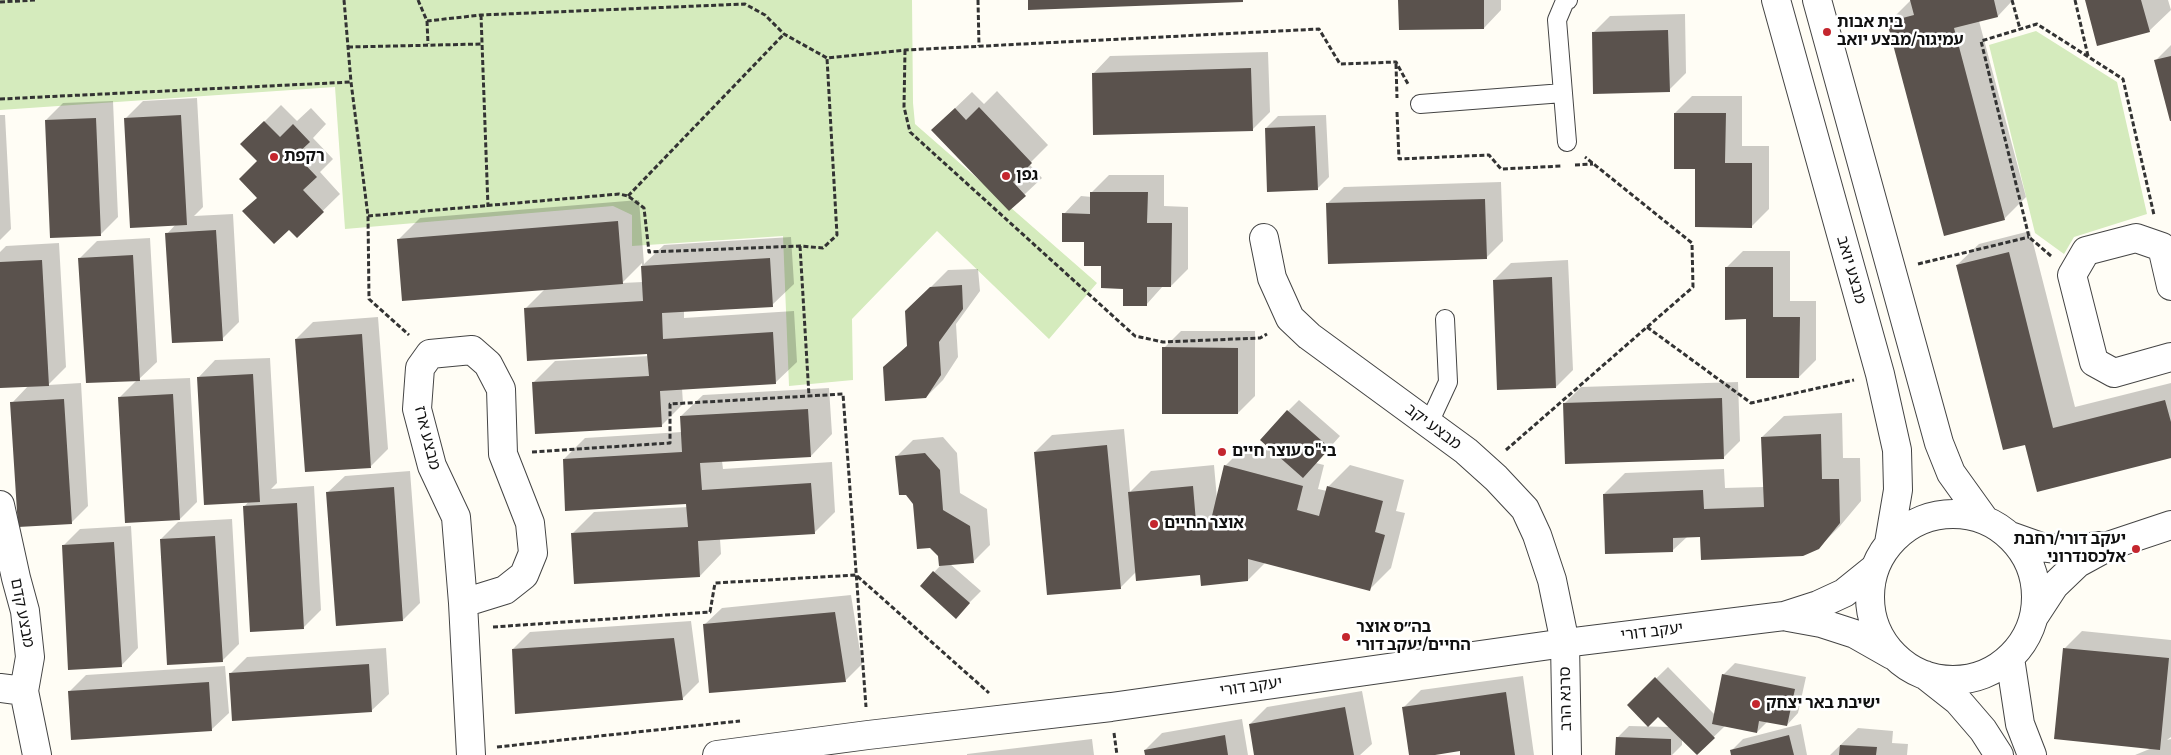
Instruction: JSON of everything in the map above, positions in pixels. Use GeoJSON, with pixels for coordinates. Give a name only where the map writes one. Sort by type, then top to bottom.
{"type":"FeatureCollection","features":[{"type":"Feature","properties":{"kind":"street","name":"מבצע יואב"},"geometry":{"type":"LineString","coordinates":[[1776,0],[1880,374],[1897,450],[1898,490],[1889,543]]}},
{"type":"Feature","properties":{"kind":"street"},"geometry":{"type":"LineString","coordinates":[[1817,0],[1939,443],[1951,473],[1984,519],[2010,536],[2041,547],[2065,550],[2111,545]]}},
{"type":"Feature","properties":{"kind":"street","name":"מבצע יקב"},"geometry":{"type":"LineString","coordinates":[[1264,238],[1272,278],[1290,318],[1309,336],[1429,423],[1485,468],[1525,509],[1537,534],[1552,580],[1565,643]]}},
{"type":"Feature","properties":{"kind":"street"},"geometry":{"type":"LineString","coordinates":[[2171,286],[2162,247],[2136,238],[2086,251],[2072,274],[2094,362],[2114,373],[2171,357]]}},
{"type":"Feature","properties":{"kind":"street"},"geometry":{"type":"LineString","coordinates":[[430,354],[472,350],[488,364],[501,389],[503,454],[530,523],[533,553],[524,575],[505,590],[464,616]]}},
{"type":"Feature","properties":{"kind":"street","name":"מבצע ארז"},"geometry":{"type":"LineString","coordinates":[[430,354],[420,368],[417,409],[432,466],[456,517],[464,616],[471,753]]}},
{"type":"Feature","properties":{"kind":"street","name":"מבצע קדם"},"geometry":{"type":"LineString","coordinates":[[0,505],[25,611],[30,656],[12,690],[37,755]]}},
{"type":"Feature","properties":{"kind":"street"},"geometry":{"type":"LineString","coordinates":[[1984,519],[1959,514],[1933,516],[1909,526],[1889,543],[1875,568],[1870,592],[1872,617],[1882,640],[1898,659],[1924,674],[1958,701],[1983,730],[1999,755]]}},
{"type":"Feature","properties":{"kind":"street"},"geometry":{"type":"LineString","coordinates":[[1924,674],[1946,680],[1969,678],[1991,671],[2010,658],[2026,639],[2035,615],[2054,586],[2078,563],[2111,545],[2171,526]]}},
{"type":"Feature","properties":{"kind":"street"},"geometry":{"type":"LineString","coordinates":[[2010,536],[2024,552],[2033,572],[2037,594],[2035,615]]}},
{"type":"Feature","properties":{"kind":"street","name":"יעקב דורי"},"geometry":{"type":"LineString","coordinates":[[717,755],[868,735],[1111,707],[1565,643],[1784,616],[1818,605],[1844,593],[1875,568]]}},
{"type":"Feature","properties":{"kind":"street","name":"יעקב דורי"},"geometry":{"type":"LineString","coordinates":[[1784,616],[1821,623],[1854,634],[1898,659]]}},
{"type":"Feature","properties":{"kind":"street","name":"סרנא הרב"},"geometry":{"type":"LineString","coordinates":[[1565,643],[1567,755]]}},
{"type":"Feature","properties":{"kind":"street"},"geometry":{"type":"LineString","coordinates":[[2010,658],[2020,724],[2032,755]]}},
{"type":"Feature","properties":{"kind":"lane"},"geometry":{"type":"LineString","coordinates":[[1567,142],[1557,20],[1565,1],[1568,0]]}},
{"type":"Feature","properties":{"kind":"lane"},"geometry":{"type":"LineString","coordinates":[[1420,104],[1562,93]]}},
{"type":"Feature","properties":{"kind":"lane"},"geometry":{"type":"LineString","coordinates":[[1429,423],[1448,382],[1445,319]]}},
{"type":"Feature","properties":{"kind":"path"},"geometry":{"type":"LineString","coordinates":[[0,2],[36,0]]}},
{"type":"Feature","properties":{"kind":"path"},"geometry":{"type":"LineString","coordinates":[[344,0],[351,82],[368,216],[369,299],[430,354]]}},
{"type":"Feature","properties":{"kind":"path"},"geometry":{"type":"LineString","coordinates":[[418,0],[428,21],[428,44]]}},
{"type":"Feature","properties":{"kind":"path"},"geometry":{"type":"LineString","coordinates":[[978,0],[979,46]]}},
{"type":"Feature","properties":{"kind":"path"},"geometry":{"type":"LineString","coordinates":[[2012,0],[2020,29]]}},
{"type":"Feature","properties":{"kind":"path"},"geometry":{"type":"LineString","coordinates":[[2075,0],[2088,56]]}},
{"type":"Feature","properties":{"kind":"path"},"geometry":{"type":"LineString","coordinates":[[428,21],[481,15],[745,2],[765,15],[784,34],[827,58],[905,50],[1319,30],[1340,64],[1396,62]]}},
{"type":"Feature","properties":{"kind":"path"},"geometry":{"type":"LineString","coordinates":[[481,15],[488,207]]}},
{"type":"Feature","properties":{"kind":"path"},"geometry":{"type":"LineString","coordinates":[[2072,274],[2029,237],[1981,41],[2037,24],[2123,79],[2162,247]]}},
{"type":"Feature","properties":{"kind":"path"},"geometry":{"type":"LineString","coordinates":[[628,196],[784,34]]}},
{"type":"Feature","properties":{"kind":"path"},"geometry":{"type":"LineString","coordinates":[[348,47],[482,44]]}},
{"type":"Feature","properties":{"kind":"path"},"geometry":{"type":"LineString","coordinates":[[905,50],[904,107],[910,132],[1135,336],[1163,342],[1260,338],[1290,318]]}},
{"type":"Feature","properties":{"kind":"path"},"geometry":{"type":"LineString","coordinates":[[368,216],[488,207],[619,194],[628,196],[644,208],[649,252],[800,246],[824,248],[837,235],[827,58]]}},
{"type":"Feature","properties":{"kind":"path"},"geometry":{"type":"LineString","coordinates":[[1396,62],[1397,101]]}},
{"type":"Feature","properties":{"kind":"path"},"geometry":{"type":"LineString","coordinates":[[1396,62],[1420,104]]}},
{"type":"Feature","properties":{"kind":"path"},"geometry":{"type":"LineString","coordinates":[[0,99],[351,82]]}},
{"type":"Feature","properties":{"kind":"path"},"geometry":{"type":"LineString","coordinates":[[1397,111],[1399,159],[1489,155],[1501,169],[1594,164]]}},
{"type":"Feature","properties":{"kind":"path"},"geometry":{"type":"LineString","coordinates":[[1485,468],[1693,287],[1692,243],[1567,142]]}},
{"type":"Feature","properties":{"kind":"path"},"geometry":{"type":"LineString","coordinates":[[1892,270],[2029,237]]}},
{"type":"Feature","properties":{"kind":"path"},"geometry":{"type":"LineString","coordinates":[[800,246],[809,396]]}},
{"type":"Feature","properties":{"kind":"path"},"geometry":{"type":"LineString","coordinates":[[1647,327],[1751,403],[1880,374]]}},
{"type":"Feature","properties":{"kind":"path"},"geometry":{"type":"LineString","coordinates":[[503,454],[670,443],[670,404],[843,394],[868,735]]}},
{"type":"Feature","properties":{"kind":"path"},"geometry":{"type":"LineString","coordinates":[[464,616],[710,612],[715,583],[856,575],[991,695],[982,696]]}},
{"type":"Feature","properties":{"kind":"path"},"geometry":{"type":"LineString","coordinates":[[856,708],[876,706]]}},
{"type":"Feature","properties":{"kind":"path"},"geometry":{"type":"LineString","coordinates":[[471,753],[748,720]]}},
{"type":"Feature","properties":{"kind":"green space"},"geometry":{"type":"Polygon","coordinates":[[[0,0],[912,0],[915,124],[1097,283],[1049,339],[937,231],[852,319],[853,380],[789,386],[783,236],[632,246],[632,215],[613,206],[345,229],[335,87],[0,110],[0,0]]]}},
{"type":"Feature","properties":{"kind":"green space"},"geometry":{"type":"Polygon","coordinates":[[[2036,31],[2117,82],[2147,214],[2074,237],[2064,254],[2035,233],[1989,45],[2036,31]]]}},
{"type":"Feature","properties":{"kind":"building"},"geometry":{"type":"Polygon","coordinates":[[[1028,0],[1243,0],[1243,2],[1028,10],[1028,0]]]}},
{"type":"Feature","properties":{"kind":"building"},"geometry":{"type":"Polygon","coordinates":[[[1398,0],[1484,0],[1484,29],[1399,30],[1398,0]]]}},
{"type":"Feature","properties":{"kind":"building"},"geometry":{"type":"Polygon","coordinates":[[[1910,0],[1994,0],[1998,17],[1954,28],[2005,220],[1944,236],[1887,22],[1914,15],[1910,0]]]}},
{"type":"Feature","properties":{"kind":"building"},"geometry":{"type":"Polygon","coordinates":[[[2085,0],[2141,0],[2150,32],[2097,46],[2085,0]]]}},
{"type":"Feature","properties":{"kind":"building"},"geometry":{"type":"Polygon","coordinates":[[[1668,30],[1670,92],[1593,94],[1592,32],[1668,30]]]}},
{"type":"Feature","properties":{"kind":"building"},"geometry":{"type":"Polygon","coordinates":[[[2171,56],[2171,121],[2170,121],[2154,60],[2171,56]]]}},
{"type":"Feature","properties":{"kind":"building"},"geometry":{"type":"Polygon","coordinates":[[[1251,68],[1253,131],[1093,135],[1092,73],[1251,68]]]}},
{"type":"Feature","properties":{"kind":"building"},"geometry":{"type":"Polygon","coordinates":[[[979,107],[1032,163],[1013,182],[1026,196],[1009,211],[931,130],[955,108],[966,120],[979,107]]]}},
{"type":"Feature","properties":{"kind":"building"},"geometry":{"type":"Polygon","coordinates":[[[1674,113],[1726,113],[1725,163],[1752,163],[1752,228],[1695,227],[1695,169],[1674,169],[1674,113]]]}},
{"type":"Feature","properties":{"kind":"building"},"geometry":{"type":"Polygon","coordinates":[[[181,115],[187,225],[130,228],[124,118],[181,115]]]}},
{"type":"Feature","properties":{"kind":"building"},"geometry":{"type":"Polygon","coordinates":[[[96,118],[101,236],[50,238],[45,120],[96,118]]]}},
{"type":"Feature","properties":{"kind":"building"},"geometry":{"type":"Polygon","coordinates":[[[264,121],[280,137],[293,124],[310,142],[296,155],[317,177],[303,190],[324,212],[297,238],[289,230],[274,244],[242,211],[257,198],[239,179],[257,161],[240,144],[264,121]]]}},
{"type":"Feature","properties":{"kind":"building"},"geometry":{"type":"Polygon","coordinates":[[[1315,126],[1318,190],[1267,192],[1265,128],[1315,126]]]}},
{"type":"Feature","properties":{"kind":"building"},"geometry":{"type":"Polygon","coordinates":[[[1090,192],[1148,192],[1147,223],[1172,223],[1171,287],[1147,287],[1147,306],[1123,306],[1123,289],[1101,288],[1101,266],[1084,266],[1084,242],[1062,242],[1062,213],[1090,214],[1090,192]]]}},
{"type":"Feature","properties":{"kind":"building"},"geometry":{"type":"Polygon","coordinates":[[[1485,199],[1487,259],[1328,264],[1326,203],[1485,199]]]}},
{"type":"Feature","properties":{"kind":"building"},"geometry":{"type":"Polygon","coordinates":[[[618,221],[623,284],[402,301],[397,239],[618,221]]]}},
{"type":"Feature","properties":{"kind":"building"},"geometry":{"type":"Polygon","coordinates":[[[216,230],[223,341],[172,343],[165,233],[216,230]]]}},
{"type":"Feature","properties":{"kind":"building"},"geometry":{"type":"Polygon","coordinates":[[[2009,252],[2053,428],[2165,400],[2171,422],[2171,458],[2037,492],[2025,445],[2003,450],[1956,265],[2009,252]]]}},
{"type":"Feature","properties":{"kind":"building"},"geometry":{"type":"Polygon","coordinates":[[[133,255],[140,381],[86,383],[78,258],[133,255]]]}},
{"type":"Feature","properties":{"kind":"building"},"geometry":{"type":"Polygon","coordinates":[[[770,258],[773,307],[662,313],[663,339],[773,332],[776,384],[660,391],[662,427],[535,434],[532,382],[649,376],[647,354],[527,361],[524,308],[643,301],[641,266],[770,258]]]}},
{"type":"Feature","properties":{"kind":"building"},"geometry":{"type":"Polygon","coordinates":[[[42,260],[49,386],[0,388],[0,262],[42,260]]]}},
{"type":"Feature","properties":{"kind":"building"},"geometry":{"type":"Polygon","coordinates":[[[1725,267],[1773,267],[1773,317],[1800,317],[1799,378],[1746,378],[1746,319],[1725,320],[1725,267]]]}},
{"type":"Feature","properties":{"kind":"building"},"geometry":{"type":"Polygon","coordinates":[[[1552,277],[1556,388],[1497,390],[1493,280],[1552,277]]]}},
{"type":"Feature","properties":{"kind":"building"},"geometry":{"type":"Polygon","coordinates":[[[962,285],[963,309],[939,342],[941,375],[926,398],[885,401],[883,367],[907,346],[905,311],[930,287],[962,285]]]}},
{"type":"Feature","properties":{"kind":"building"},"geometry":{"type":"Polygon","coordinates":[[[362,334],[371,468],[305,472],[295,339],[362,334]]]}},
{"type":"Feature","properties":{"kind":"building"},"geometry":{"type":"Polygon","coordinates":[[[1162,347],[1238,348],[1238,414],[1162,414],[1162,347]]]}},
{"type":"Feature","properties":{"kind":"building"},"geometry":{"type":"Polygon","coordinates":[[[253,374],[260,502],[204,505],[197,377],[253,374]]]}},
{"type":"Feature","properties":{"kind":"building"},"geometry":{"type":"Polygon","coordinates":[[[173,394],[180,520],[125,523],[118,397],[173,394]]]}},
{"type":"Feature","properties":{"kind":"building"},"geometry":{"type":"Polygon","coordinates":[[[1722,398],[1724,459],[1565,464],[1563,403],[1722,398]]]}},
{"type":"Feature","properties":{"kind":"building"},"geometry":{"type":"Polygon","coordinates":[[[64,399],[72,524],[18,527],[10,402],[64,399]]]}},
{"type":"Feature","properties":{"kind":"building"},"geometry":{"type":"Polygon","coordinates":[[[808,409],[811,457],[700,463],[702,490],[811,483],[815,534],[698,541],[700,577],[574,584],[571,533],[688,527],[686,504],[565,511],[563,459],[682,452],[680,416],[808,409]]]}},
{"type":"Feature","properties":{"kind":"building"},"geometry":{"type":"Polygon","coordinates":[[[1287,410],[1330,448],[1303,478],[1260,440],[1287,410]]]}},
{"type":"Feature","properties":{"kind":"building"},"geometry":{"type":"Polygon","coordinates":[[[1821,434],[1822,479],[1839,479],[1840,523],[1819,549],[1803,556],[1701,560],[1700,537],[1673,538],[1673,552],[1605,554],[1603,494],[1703,490],[1704,509],[1764,507],[1761,437],[1821,434]]]}},
{"type":"Feature","properties":{"kind":"building"},"geometry":{"type":"Polygon","coordinates":[[[1107,445],[1121,589],[1047,595],[1034,452],[1107,445]]]}},
{"type":"Feature","properties":{"kind":"building"},"geometry":{"type":"Polygon","coordinates":[[[925,453],[940,470],[943,510],[970,526],[974,563],[939,566],[938,556],[930,548],[917,549],[913,504],[906,495],[899,495],[895,456],[925,453]]]}},
{"type":"Feature","properties":{"kind":"building"},"geometry":{"type":"Polygon","coordinates":[[[1224,465],[1303,486],[1297,510],[1319,516],[1327,486],[1383,501],[1375,532],[1385,535],[1370,591],[1248,559],[1248,581],[1201,586],[1200,575],[1136,581],[1128,492],[1193,486],[1196,522],[1211,520],[1224,465]]]}},
{"type":"Feature","properties":{"kind":"building"},"geometry":{"type":"Polygon","coordinates":[[[394,487],[403,621],[336,626],[326,492],[394,487]]]}},
{"type":"Feature","properties":{"kind":"building"},"geometry":{"type":"Polygon","coordinates":[[[297,503],[304,629],[250,632],[243,506],[297,503]]]}},
{"type":"Feature","properties":{"kind":"building"},"geometry":{"type":"Polygon","coordinates":[[[215,536],[223,662],[167,665],[160,539],[215,536]]]}},
{"type":"Feature","properties":{"kind":"building"},"geometry":{"type":"Polygon","coordinates":[[[114,542],[122,667],[68,670],[62,545],[114,542]]]}},
{"type":"Feature","properties":{"kind":"building"},"geometry":{"type":"Polygon","coordinates":[[[933,571],[970,603],[956,619],[920,586],[933,571]]]}},
{"type":"Feature","properties":{"kind":"building"},"geometry":{"type":"Polygon","coordinates":[[[835,612],[846,682],[709,693],[703,624],[835,612]]]}},
{"type":"Feature","properties":{"kind":"building"},"geometry":{"type":"Polygon","coordinates":[[[674,638],[683,700],[515,714],[512,649],[674,638]]]}},
{"type":"Feature","properties":{"kind":"building"},"geometry":{"type":"Polygon","coordinates":[[[2063,648],[2169,658],[2160,750],[2054,739],[2063,648]]]}},
{"type":"Feature","properties":{"kind":"building"},"geometry":{"type":"Polygon","coordinates":[[[369,664],[372,712],[232,721],[229,673],[369,664]]]}},
{"type":"Feature","properties":{"kind":"building"},"geometry":{"type":"Polygon","coordinates":[[[1722,674],[1795,689],[1787,726],[1759,721],[1757,733],[1712,724],[1722,674]]]}},
{"type":"Feature","properties":{"kind":"building"},"geometry":{"type":"Polygon","coordinates":[[[1655,677],[1715,738],[1697,755],[1658,717],[1648,727],[1627,705],[1655,677]]]}},
{"type":"Feature","properties":{"kind":"building"},"geometry":{"type":"Polygon","coordinates":[[[209,682],[212,731],[71,740],[68,691],[209,682]]]}},
{"type":"Feature","properties":{"kind":"building"},"geometry":{"type":"Polygon","coordinates":[[[1506,692],[1515,755],[1460,755],[1460,751],[1435,755],[1409,755],[1402,707],[1506,692]]]}},
{"type":"Feature","properties":{"kind":"building"},"geometry":{"type":"Polygon","coordinates":[[[1345,707],[1354,755],[1254,755],[1249,724],[1345,707]]]}},
{"type":"Feature","properties":{"kind":"building"},"geometry":{"type":"Polygon","coordinates":[[[1225,735],[1228,755],[1145,755],[1144,750],[1225,735]]]}},
{"type":"Feature","properties":{"kind":"building"},"geometry":{"type":"Polygon","coordinates":[[[1789,735],[1794,755],[1731,755],[1730,750],[1789,735]]]}},
{"type":"Feature","properties":{"kind":"building"},"geometry":{"type":"Polygon","coordinates":[[[1616,737],[1671,739],[1671,755],[1615,755],[1616,737]]]}},
{"type":"Feature","properties":{"kind":"building"},"geometry":{"type":"Polygon","coordinates":[[[1840,745],[1877,747],[1876,755],[1839,755],[1840,745]]]}},
{"type":"Feature","properties":{"kind":"place","name":"בית אבות עמיגור/מבצע יואב"},"geometry":{"type":"Point","coordinates":[1827,32]}},
{"type":"Feature","properties":{"kind":"place","name":"רקפת"},"geometry":{"type":"Point","coordinates":[274,157]}},
{"type":"Feature","properties":{"kind":"place","name":"גפן"},"geometry":{"type":"Point","coordinates":[1006,176]}},
{"type":"Feature","properties":{"kind":"place","name":"בי\"ס עוצר חיים"},"geometry":{"type":"Point","coordinates":[1222,452]}},
{"type":"Feature","properties":{"kind":"place","name":"אוצר החיים"},"geometry":{"type":"Point","coordinates":[1154,524]}},
{"type":"Feature","properties":{"kind":"place","name":"יעקב דורי/רחבת אלכסנדרוני"},"geometry":{"type":"Point","coordinates":[2136,549]}},
{"type":"Feature","properties":{"kind":"place","name":"בה״ס אוצר החיים/יעקב דורי"},"geometry":{"type":"Point","coordinates":[1346,637]}},
{"type":"Feature","properties":{"kind":"place","name":"ישיבת באר יצחק"},"geometry":{"type":"Point","coordinates":[1756,704]}}]}
